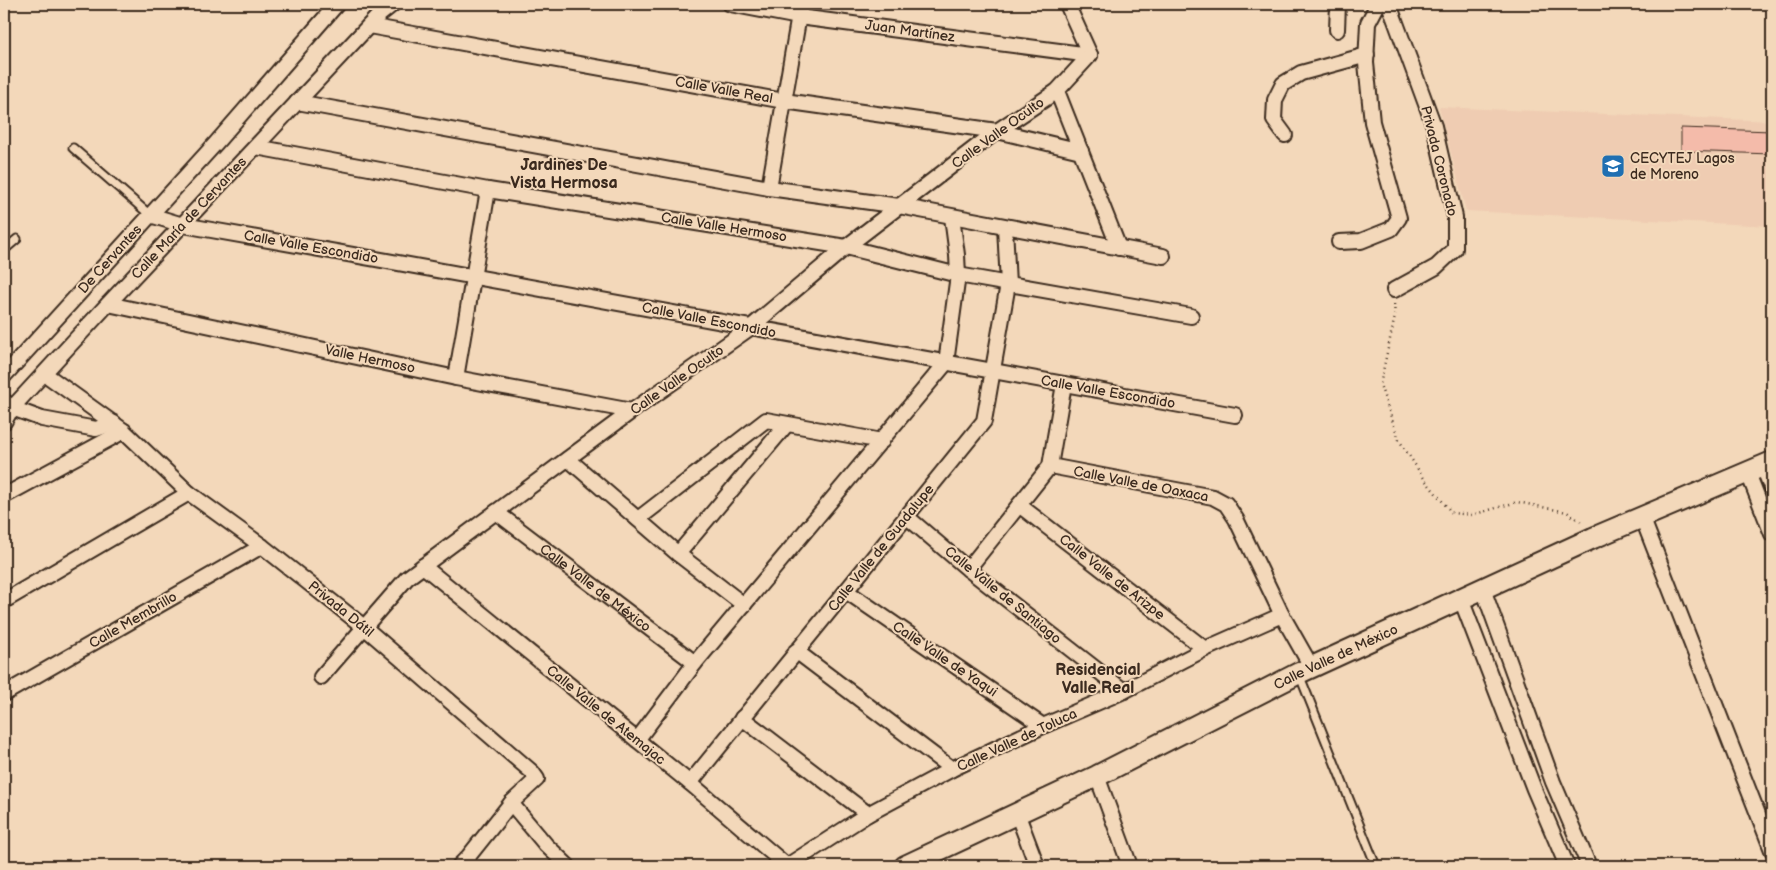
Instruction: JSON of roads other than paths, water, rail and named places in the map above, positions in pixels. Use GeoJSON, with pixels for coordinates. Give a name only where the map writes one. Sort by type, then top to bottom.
{"type":"FeatureCollection","features":[{"type":"Feature","properties":{"kind":"street","name":"De Cervantes"},"geometry":{"type":"LineString","coordinates":[[4,376],[216,143],[337,4]]}},
{"type":"Feature","properties":{"kind":"street","name":"Calle María de Cervantes"},"geometry":{"type":"LineString","coordinates":[[4,422],[8,405],[45,374],[373,21],[393,4]]}},
{"type":"Feature","properties":{"kind":"street","name":"Juan Martínez"},"geometry":{"type":"LineString","coordinates":[[730,4],[800,10],[1090,55]]}},
{"type":"Feature","properties":{"kind":"street"},"geometry":{"type":"LineString","coordinates":[[1067,4],[1090,55]]}},
{"type":"Feature","properties":{"kind":"street"},"geometry":{"type":"LineString","coordinates":[[1337,30],[1338,4]]}},
{"type":"Feature","properties":{"kind":"street"},"geometry":{"type":"LineString","coordinates":[[1339,242],[1361,241],[1391,229],[1399,218],[1372,122],[1366,55],[1368,23],[1378,4]]}},
{"type":"Feature","properties":{"kind":"street","name":"Privada Coronado"},"geometry":{"type":"LineString","coordinates":[[1389,4],[1434,126],[1455,217],[1455,249],[1436,267],[1394,290]]}},
{"type":"Feature","properties":{"kind":"street"},"geometry":{"type":"LineString","coordinates":[[769,188],[800,10]]}},
{"type":"Feature","properties":{"kind":"street","name":"Calle Valle Real"},"geometry":{"type":"LineString","coordinates":[[373,21],[784,101],[997,131],[1081,151]]}},
{"type":"Feature","properties":{"kind":"street","name":"Calle Valle Oculto"},"geometry":{"type":"LineString","coordinates":[[321,677],[407,578],[632,411],[750,328],[846,247],[899,206],[997,131],[1057,91],[1090,55]]}},
{"type":"Feature","properties":{"kind":"street"},"geometry":{"type":"LineString","coordinates":[[1285,135],[1274,120],[1275,100],[1283,84],[1300,73],[1366,55]]}},
{"type":"Feature","properties":{"kind":"street"},"geometry":{"type":"LineString","coordinates":[[1057,91],[1119,248]]}},
{"type":"Feature","properties":{"kind":"street"},"geometry":{"type":"LineString","coordinates":[[297,102],[769,188],[899,206],[1163,256]]}},
{"type":"Feature","properties":{"kind":"street","name":"Calle Valle Hermoso"},"geometry":{"type":"LineString","coordinates":[[256,146],[488,190],[846,247],[958,275],[1191,316]]}},
{"type":"Feature","properties":{"kind":"street"},"geometry":{"type":"LineString","coordinates":[[456,378],[488,190]]}},
{"type":"Feature","properties":{"kind":"street","name":"Calle Valle Escondido"},"geometry":{"type":"LineString","coordinates":[[150,215],[183,225],[1235,415]]}},
{"type":"Feature","properties":{"kind":"street"},"geometry":{"type":"LineString","coordinates":[[637,740],[695,663],[946,363],[958,275],[952,217]]}},
{"type":"Feature","properties":{"kind":"street","name":"Calle Valle de Guadalupe"},"geometry":{"type":"LineString","coordinates":[[690,783],[984,421],[1008,284],[1005,227]]}},
{"type":"Feature","properties":{"kind":"street","name":"Valle Hermoso"},"geometry":{"type":"LineString","coordinates":[[108,304],[456,378],[632,411]]}},
{"type":"Feature","properties":{"kind":"street","name":"Privada Dátil"},"geometry":{"type":"LineString","coordinates":[[45,374],[119,427],[189,493],[262,546],[364,627],[532,772],[537,779],[512,803]]}},
{"type":"Feature","properties":{"kind":"street"},"geometry":{"type":"LineString","coordinates":[[968,569],[1050,466],[1064,384]]}},
{"type":"Feature","properties":{"kind":"street"},"geometry":{"type":"LineString","coordinates":[[8,405],[42,419],[96,429],[119,427]]}},
{"type":"Feature","properties":{"kind":"street"},"geometry":{"type":"LineString","coordinates":[[638,519],[766,420],[882,441]]}},
{"type":"Feature","properties":{"kind":"street"},"geometry":{"type":"LineString","coordinates":[[678,554],[787,424]]}},
{"type":"Feature","properties":{"kind":"street"},"geometry":{"type":"LineString","coordinates":[[4,496],[119,427]]}},
{"type":"Feature","properties":{"kind":"street"},"geometry":{"type":"LineString","coordinates":[[568,458],[678,554],[744,605]]}},
{"type":"Feature","properties":{"kind":"street","name":"Calle Valle de Oaxaca"},"geometry":{"type":"LineString","coordinates":[[1050,466],[1214,497],[1226,504],[1236,519],[1282,616],[1305,671]]}},
{"type":"Feature","properties":{"kind":"street"},"geometry":{"type":"LineString","coordinates":[[1761,467],[1772,489]]}},
{"type":"Feature","properties":{"kind":"street"},"geometry":{"type":"LineString","coordinates":[[1761,467],[1772,534]]}},
{"type":"Feature","properties":{"kind":"street","name":"Calle Valle de México"},"geometry":{"type":"LineString","coordinates":[[905,866],[933,860],[1017,813],[1096,776],[1305,671],[1483,588],[1593,538],[1761,467]]}},
{"type":"Feature","properties":{"kind":"street"},"geometry":{"type":"LineString","coordinates":[[4,601],[189,493]]}},
{"type":"Feature","properties":{"kind":"street","name":"Calle Valle de Arizpe"},"geometry":{"type":"LineString","coordinates":[[1019,505],[1204,649]]}},
{"type":"Feature","properties":{"kind":"street","name":"Calle Valle de México"},"geometry":{"type":"LineString","coordinates":[[496,512],[695,663]]}},
{"type":"Feature","properties":{"kind":"street","name":"Calle Valle de Santiago"},"geometry":{"type":"LineString","coordinates":[[906,516],[968,569],[1124,691]]}},
{"type":"Feature","properties":{"kind":"street"},"geometry":{"type":"LineString","coordinates":[[1642,517],[1772,850]]}},
{"type":"Feature","properties":{"kind":"street","name":"Calle Membrillo"},"geometry":{"type":"LineString","coordinates":[[4,694],[262,546]]}},
{"type":"Feature","properties":{"kind":"street","name":"Calle Valle de Atemajac"},"geometry":{"type":"LineString","coordinates":[[423,566],[690,783],[787,866]]}},
{"type":"Feature","properties":{"kind":"street"},"geometry":{"type":"LineString","coordinates":[[1461,599],[1534,789],[1567,866],[1587,862],[1553,782],[1483,588]]}},
{"type":"Feature","properties":{"kind":"street","name":"Calle Valle de Yaqui"},"geometry":{"type":"LineString","coordinates":[[846,591],[1043,726]]}},
{"type":"Feature","properties":{"kind":"street","name":"Calle Valle de Toluca"},"geometry":{"type":"LineString","coordinates":[[787,866],[868,814],[952,769],[1043,726],[1124,691],[1204,649],[1282,616]]}},
{"type":"Feature","properties":{"kind":"street"},"geometry":{"type":"LineString","coordinates":[[796,651],[952,769]]}},
{"type":"Feature","properties":{"kind":"street"},"geometry":{"type":"LineString","coordinates":[[742,718],[868,814]]}},
{"type":"Feature","properties":{"kind":"street"},"geometry":{"type":"LineString","coordinates":[[1096,776],[1130,866]]}},
{"type":"Feature","properties":{"kind":"street"},"geometry":{"type":"LineString","coordinates":[[459,866],[512,803],[546,845],[568,866]]}},
{"type":"Feature","properties":{"kind":"street"},"geometry":{"type":"LineString","coordinates":[[1017,813],[1037,866]]}},
{"type":"Feature","properties":{"kind":"lane"},"geometry":{"type":"LineString","coordinates":[[73,148],[150,215]]}},
{"type":"Feature","properties":{"kind":"lane"},"geometry":{"type":"LineString","coordinates":[[4,250],[17,239]]}},
{"type":"Feature","properties":{"kind":"lane"},"geometry":{"type":"LineString","coordinates":[[1305,671],[1376,866]]}},
{"type":"Feature","properties":{"kind":"place","name":"CECYTEJ Lagos de Moreno"},"geometry":{"type":"Point","coordinates":[1613,166]}},
{"type":"Feature","properties":{"kind":"district","name":"Jardines De Vista Hermosa"},"geometry":{"type":"Point","coordinates":[564,174]}},
{"type":"Feature","properties":{"kind":"district","name":"Residencial Valle Real"},"geometry":{"type":"Point","coordinates":[1098,679]}}]}
